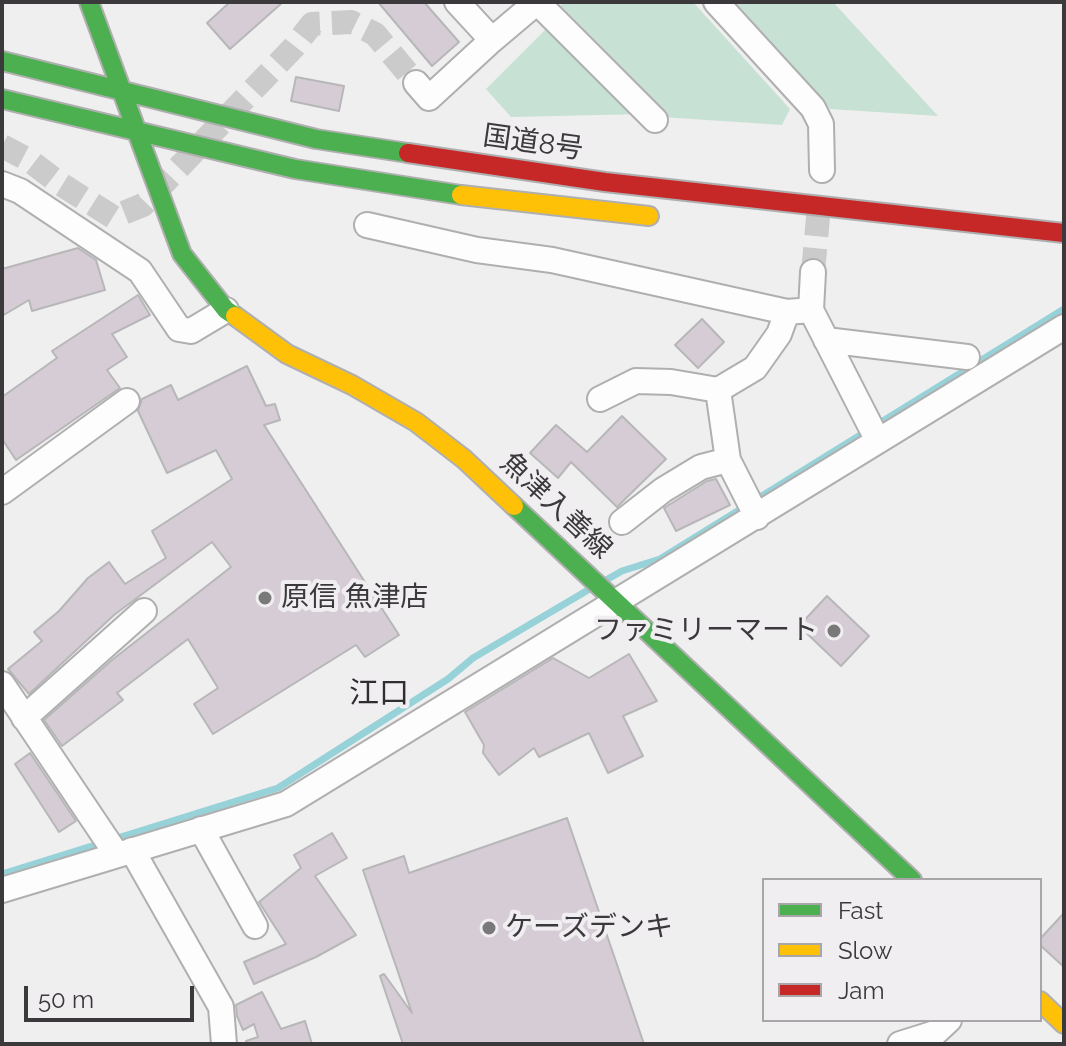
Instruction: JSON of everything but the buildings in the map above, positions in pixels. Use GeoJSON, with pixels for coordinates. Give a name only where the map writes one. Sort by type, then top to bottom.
{"type":"FeatureCollection","features":[{"type":"Feature","properties":{"kind":"main road","name":"魚津入善線"},"geometry":{"type":"LineString","coordinates":[[89,2],[182,254],[226,310],[287,354],[352,385],[416,422],[464,459],[910,878]]}},
{"type":"Feature","properties":{"kind":"main road","name":"国道8号"},"geometry":{"type":"LineString","coordinates":[[2,61],[316,139],[605,182],[1064,233]]}},
{"type":"Feature","properties":{"kind":"main road","name":"国道8号"},"geometry":{"type":"LineString","coordinates":[[2,99],[295,169],[474,197],[673,218]]}},
{"type":"Feature","properties":{"kind":"main road"},"geometry":{"type":"LineString","coordinates":[[1042,1003],[1064,1024]]}},
{"type":"Feature","properties":{"kind":"street"},"geometry":{"type":"LineString","coordinates":[[457,2],[492,40]]}},
{"type":"Feature","properties":{"kind":"street"},"geometry":{"type":"LineString","coordinates":[[416,83],[429,98],[537,2],[655,120]]}},
{"type":"Feature","properties":{"kind":"street"},"geometry":{"type":"LineString","coordinates":[[716,2],[813,108],[821,124],[822,170]]}},
{"type":"Feature","properties":{"kind":"street"},"geometry":{"type":"LineString","coordinates":[[2,184],[20,191],[140,271],[179,329],[191,331],[226,310]]}},
{"type":"Feature","properties":{"kind":"street"},"geometry":{"type":"LineString","coordinates":[[367,225],[477,250],[552,260],[799,311],[826,340],[878,441]]}},
{"type":"Feature","properties":{"kind":"street"},"geometry":{"type":"LineString","coordinates":[[600,399],[636,381],[671,382],[718,390],[755,368],[799,311],[813,272]]}},
{"type":"Feature","properties":{"kind":"street"},"geometry":{"type":"LineString","coordinates":[[2,890],[286,804],[1064,327]]}},
{"type":"Feature","properties":{"kind":"street"},"geometry":{"type":"LineString","coordinates":[[826,340],[967,357]]}},
{"type":"Feature","properties":{"kind":"street"},"geometry":{"type":"LineString","coordinates":[[718,390],[728,460],[757,517]]}},
{"type":"Feature","properties":{"kind":"street"},"geometry":{"type":"LineString","coordinates":[[2,492],[127,401]]}},
{"type":"Feature","properties":{"kind":"street"},"geometry":{"type":"LineString","coordinates":[[622,522],[663,490],[701,467],[728,460]]}},
{"type":"Feature","properties":{"kind":"street"},"geometry":{"type":"LineString","coordinates":[[24,718],[144,611]]}},
{"type":"Feature","properties":{"kind":"street"},"geometry":{"type":"LineString","coordinates":[[2,684],[124,852],[221,1007],[224,1044]]}},
{"type":"Feature","properties":{"kind":"street"},"geometry":{"type":"LineString","coordinates":[[201,829],[255,926]]}},
{"type":"Feature","properties":{"kind":"street"},"geometry":{"type":"LineString","coordinates":[[900,1044],[935,1033],[947,1022]]}},
{"type":"Feature","properties":{"kind":"green space"},"geometry":{"type":"Polygon","coordinates":[[[564,2],[693,2],[790,109],[782,125],[662,117],[559,7],[564,2]]]}},
{"type":"Feature","properties":{"kind":"green space"},"geometry":{"type":"Polygon","coordinates":[[[730,2],[833,2],[938,116],[830,109],[730,2]]]}},
{"type":"Feature","properties":{"kind":"green space"},"geometry":{"type":"Polygon","coordinates":[[[550,25],[645,114],[511,117],[486,89],[550,25]]]}},
{"type":"Feature","properties":{"kind":"waterway"},"geometry":{"type":"LineString","coordinates":[[606,580],[622,571],[660,559],[1064,309]]}},
{"type":"Feature","properties":{"kind":"waterway"},"geometry":{"type":"LineString","coordinates":[[2,874],[278,788],[448,679],[473,658],[588,590]]}},
{"type":"Feature","properties":{"kind":"tunnel"},"geometry":{"type":"LineString","coordinates":[[2,146],[29,160],[113,217],[143,205],[294,47],[312,24],[351,22],[375,34],[416,83]]}},
{"type":"Feature","properties":{"kind":"tunnel"},"geometry":{"type":"LineString","coordinates":[[813,272],[820,196]]}},
{"type":"Feature","properties":{"kind":"traffic: fast"},"geometry":{"type":"LineString","coordinates":[[89,2],[182,254],[226,310],[235,316]]}},
{"type":"Feature","properties":{"kind":"traffic: fast"},"geometry":{"type":"LineString","coordinates":[[2,61],[316,139],[408,153]]}},
{"type":"Feature","properties":{"kind":"traffic: fast"},"geometry":{"type":"LineString","coordinates":[[2,99],[295,169],[461,195]]}},
{"type":"Feature","properties":{"kind":"traffic: fast"},"geometry":{"type":"LineString","coordinates":[[514,506],[910,878]]}},
{"type":"Feature","properties":{"kind":"traffic: slow"},"geometry":{"type":"LineString","coordinates":[[461,195],[649,216]]}},
{"type":"Feature","properties":{"kind":"traffic: slow"},"geometry":{"type":"LineString","coordinates":[[235,316],[287,354],[352,385],[416,422],[464,459],[514,506]]}},
{"type":"Feature","properties":{"kind":"traffic: slow"},"geometry":{"type":"LineString","coordinates":[[1042,1003],[1064,1024]]}},
{"type":"Feature","properties":{"kind":"traffic: jam"},"geometry":{"type":"LineString","coordinates":[[408,153],[605,182],[1064,233]]}},
{"type":"Feature","properties":{"kind":"place","name":"原信 魚津店"},"geometry":{"type":"Point","coordinates":[265,598]}},
{"type":"Feature","properties":{"kind":"place","name":"ファミリーマート"},"geometry":{"type":"Point","coordinates":[834,631]}},
{"type":"Feature","properties":{"kind":"place","name":"ケーズデンキ"},"geometry":{"type":"Point","coordinates":[489,928]}},
{"type":"Feature","properties":{"kind":"district","name":"江口"},"geometry":{"type":"Point","coordinates":[379,694]}}]}
